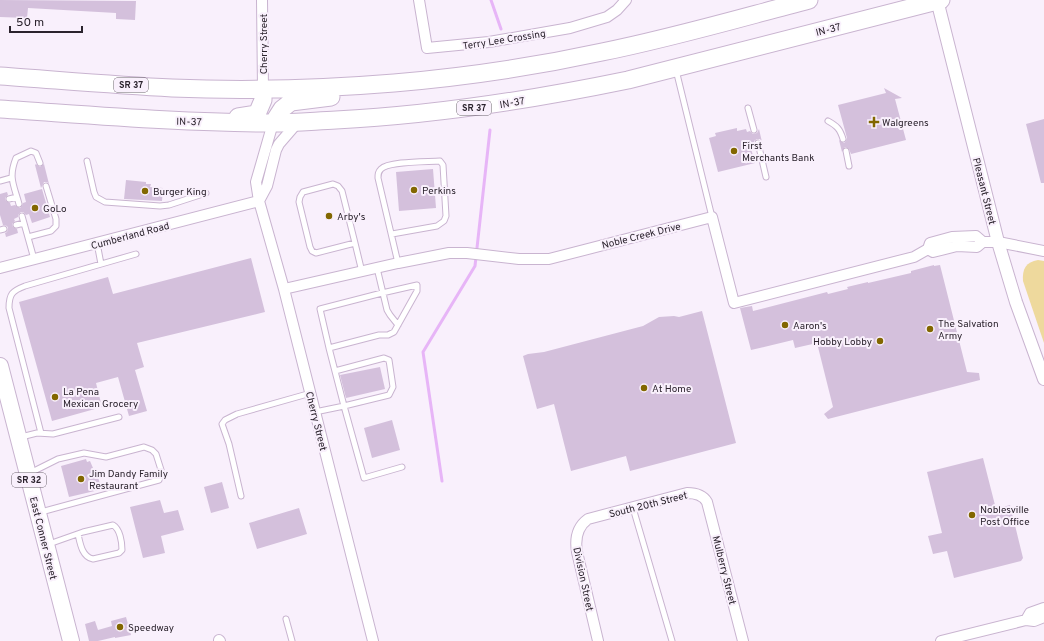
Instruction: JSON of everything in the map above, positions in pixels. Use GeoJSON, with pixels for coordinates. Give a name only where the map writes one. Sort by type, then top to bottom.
{"type":"FeatureCollection","features":[{"type":"Feature","properties":{"kind":"highway","name":"SR 37"},"geometry":{"type":"LineString","coordinates":[[0,76],[172,88],[323,88],[373,84],[474,74],[579,57],[654,40],[809,0]]}},
{"type":"Feature","properties":{"kind":"highway","name":"IN-37"},"geometry":{"type":"LineString","coordinates":[[0,109],[174,121],[273,123],[370,118],[491,106],[577,91],[675,68],[938,0]]}},
{"type":"Feature","properties":{"kind":"highway"},"geometry":{"type":"LineString","coordinates":[[273,123],[282,109],[292,102],[344,96],[373,84]]}},
{"type":"Feature","properties":{"kind":"highway"},"geometry":{"type":"LineString","coordinates":[[174,121],[257,114],[263,100],[263,89]]}},
{"type":"Feature","properties":{"kind":"main road","name":"East Conner Street"},"geometry":{"type":"LineString","coordinates":[[0,366],[71,641]]}},
{"type":"Feature","properties":{"kind":"street","name":"Cherry Street"},"geometry":{"type":"LineString","coordinates":[[262,0],[263,89]]}},
{"type":"Feature","properties":{"kind":"street","name":"Terry Lee Crossing"},"geometry":{"type":"LineString","coordinates":[[419,0],[427,48],[489,42],[570,28],[607,17],[625,2]]}},
{"type":"Feature","properties":{"kind":"street","name":"Pleasant Street"},"geometry":{"type":"LineString","coordinates":[[938,0],[998,242],[1016,302],[1044,379]]}},
{"type":"Feature","properties":{"kind":"street"},"geometry":{"type":"LineString","coordinates":[[259,201],[267,186],[276,150],[279,144],[299,122]]}},
{"type":"Feature","properties":{"kind":"street","name":"Cherry Street"},"geometry":{"type":"LineString","coordinates":[[273,123],[256,182],[259,201],[284,289],[373,641]]}},
{"type":"Feature","properties":{"kind":"street","name":"Cumberland Road"},"geometry":{"type":"LineString","coordinates":[[0,268],[259,201]]}},
{"type":"Feature","properties":{"kind":"street"},"geometry":{"type":"LineString","coordinates":[[712,217],[734,303],[914,257],[928,249],[930,244],[952,237],[976,236],[982,242],[998,242],[1044,251]]}},
{"type":"Feature","properties":{"kind":"street","name":"Noble Creek Drive"},"geometry":{"type":"LineString","coordinates":[[284,289],[449,253],[466,253],[519,259],[549,259],[712,217]]}},
{"type":"Feature","properties":{"kind":"street","name":"South 20th Street"},"geometry":{"type":"LineString","coordinates":[[588,520],[687,493],[694,493],[706,500]]}},
{"type":"Feature","properties":{"kind":"street","name":"Mulberry Street"},"geometry":{"type":"LineString","coordinates":[[706,500],[743,641]]}},
{"type":"Feature","properties":{"kind":"street","name":"Division Street"},"geometry":{"type":"LineString","coordinates":[[588,520],[584,522],[579,530],[576,546],[598,641]]}},
{"type":"Feature","properties":{"kind":"street"},"geometry":{"type":"LineString","coordinates":[[1026,620],[1030,613],[1044,608]]}},
{"type":"Feature","properties":{"kind":"street"},"geometry":{"type":"LineString","coordinates":[[941,641],[1026,620],[1034,621],[1044,617]]}},
{"type":"Feature","properties":{"kind":"lane"},"geometry":{"type":"LineString","coordinates":[[675,68],[712,217]]}},
{"type":"Feature","properties":{"kind":"lane"},"geometry":{"type":"LineString","coordinates":[[748,108],[754,130]]}},
{"type":"Feature","properties":{"kind":"lane"},"geometry":{"type":"LineString","coordinates":[[828,121],[841,130],[843,139]]}},
{"type":"Feature","properties":{"kind":"lane"},"geometry":{"type":"LineString","coordinates":[[758,143],[766,177]]}},
{"type":"Feature","properties":{"kind":"lane"},"geometry":{"type":"LineString","coordinates":[[19,204],[12,178],[12,169],[16,158],[31,151],[36,153],[40,163]]}},
{"type":"Feature","properties":{"kind":"lane"},"geometry":{"type":"LineString","coordinates":[[846,151],[849,166]]}},
{"type":"Feature","properties":{"kind":"lane"},"geometry":{"type":"LineString","coordinates":[[87,161],[96,197],[105,202],[160,206],[169,205],[206,193]]}},
{"type":"Feature","properties":{"kind":"lane"},"geometry":{"type":"LineString","coordinates":[[392,234],[437,226],[444,221],[446,216],[443,165],[440,161],[396,164],[381,168],[378,172],[398,263]]}},
{"type":"Feature","properties":{"kind":"lane"},"geometry":{"type":"LineString","coordinates":[[0,182],[12,178]]}},
{"type":"Feature","properties":{"kind":"lane"},"geometry":{"type":"LineString","coordinates":[[355,243],[316,253],[312,251],[299,202],[303,192],[333,184],[338,186],[342,192],[355,243],[362,272]]}},
{"type":"Feature","properties":{"kind":"lane"},"geometry":{"type":"LineString","coordinates":[[28,237],[51,231],[56,226],[56,219],[46,186]]}},
{"type":"Feature","properties":{"kind":"lane"},"geometry":{"type":"LineString","coordinates":[[8,199],[17,197]]}},
{"type":"Feature","properties":{"kind":"lane"},"geometry":{"type":"LineString","coordinates":[[22,216],[34,259]]}},
{"type":"Feature","properties":{"kind":"lane"},"geometry":{"type":"LineString","coordinates":[[16,225],[24,223]]}},
{"type":"Feature","properties":{"kind":"lane"},"geometry":{"type":"LineString","coordinates":[[97,243],[102,264]]}},
{"type":"Feature","properties":{"kind":"lane"},"geometry":{"type":"LineString","coordinates":[[41,433],[9,308],[10,297],[16,290],[25,286],[136,254]]}},
{"type":"Feature","properties":{"kind":"lane"},"geometry":{"type":"LineString","coordinates":[[376,268],[387,310],[398,325]]}},
{"type":"Feature","properties":{"kind":"lane"},"geometry":{"type":"LineString","coordinates":[[330,348],[388,335],[394,332],[417,291],[417,285],[320,309],[344,406],[364,478],[402,467]]}},
{"type":"Feature","properties":{"kind":"lane"},"geometry":{"type":"LineString","coordinates":[[315,412],[389,395],[393,387],[389,360],[384,358],[336,370]]}},
{"type":"Feature","properties":{"kind":"lane"},"geometry":{"type":"LineString","coordinates":[[241,496],[229,444],[222,424],[225,420],[237,414],[310,393]]}},
{"type":"Feature","properties":{"kind":"lane"},"geometry":{"type":"LineString","coordinates":[[18,438],[37,433],[53,434],[119,417]]}},
{"type":"Feature","properties":{"kind":"lane"},"geometry":{"type":"LineString","coordinates":[[28,474],[53,461],[65,457],[84,453],[106,457],[144,447],[152,450],[156,454],[162,473],[159,480],[38,512]]}},
{"type":"Feature","properties":{"kind":"lane"},"geometry":{"type":"LineString","coordinates":[[633,508],[672,641]]}},
{"type":"Feature","properties":{"kind":"lane"},"geometry":{"type":"LineString","coordinates":[[46,545],[78,534],[113,525],[118,530],[122,550],[93,559],[89,558],[85,555],[78,534]]}},
{"type":"Feature","properties":{"kind":"lane"},"geometry":{"type":"LineString","coordinates":[[286,619],[292,641]]}},
{"type":"Feature","properties":{"kind":"shaded area"},"geometry":{"type":"Polygon","coordinates":[[[1038,260],[1044,261],[1044,343],[1023,281],[1023,273],[1028,264],[1038,260]]]}},
{"type":"Feature","properties":{"kind":"building"},"geometry":{"type":"Polygon","coordinates":[[[0,0],[136,1],[135,20],[116,19],[116,13],[28,8],[27,18],[0,17],[0,0]]]}},
{"type":"Feature","properties":{"kind":"building"},"geometry":{"type":"Polygon","coordinates":[[[884,88],[902,98],[895,99],[906,140],[851,154],[849,149],[845,147],[842,152],[839,140],[844,143],[847,138],[838,105],[886,93],[884,88]]]}},
{"type":"Feature","properties":{"kind":"building"},"geometry":{"type":"Polygon","coordinates":[[[1044,119],[1044,183],[1041,183],[1026,124],[1044,119]]]}},
{"type":"Feature","properties":{"kind":"building"},"geometry":{"type":"Polygon","coordinates":[[[737,128],[737,131],[746,129],[747,132],[750,131],[753,134],[757,133],[759,129],[762,142],[760,139],[757,139],[754,141],[754,144],[750,145],[755,163],[718,172],[709,138],[716,136],[715,133],[737,128]]]}},
{"type":"Feature","properties":{"kind":"building"},"geometry":{"type":"Polygon","coordinates":[[[36,164],[40,167],[44,164],[49,184],[44,182],[41,188],[35,165],[36,164]]]}},
{"type":"Feature","properties":{"kind":"building"},"geometry":{"type":"Polygon","coordinates":[[[433,169],[436,208],[399,211],[396,172],[433,169]]]}},
{"type":"Feature","properties":{"kind":"building","name":"Burger King"},"geometry":{"type":"Polygon","coordinates":[[[126,180],[146,182],[146,184],[151,184],[150,187],[163,188],[162,201],[124,199],[126,180]]]}},
{"type":"Feature","properties":{"kind":"building"},"geometry":{"type":"Polygon","coordinates":[[[42,189],[50,217],[32,223],[29,214],[26,215],[21,212],[18,217],[14,219],[15,221],[12,224],[13,227],[17,229],[18,233],[6,237],[5,233],[7,232],[8,228],[7,226],[3,225],[0,215],[0,194],[7,192],[8,195],[5,198],[6,201],[10,203],[11,206],[15,205],[20,208],[23,203],[26,202],[24,194],[42,189]]]}},
{"type":"Feature","properties":{"kind":"building"},"geometry":{"type":"Polygon","coordinates":[[[251,258],[265,312],[137,343],[144,367],[135,370],[147,411],[129,416],[118,377],[96,383],[102,407],[52,421],[19,302],[108,277],[113,294],[251,258]]]}},
{"type":"Feature","properties":{"kind":"building"},"geometry":{"type":"Polygon","coordinates":[[[934,265],[940,265],[967,372],[979,373],[980,380],[828,419],[824,414],[833,407],[817,343],[795,348],[793,340],[751,350],[740,308],[752,306],[753,311],[827,292],[828,294],[848,289],[847,287],[911,273],[911,271],[934,265]]]}},
{"type":"Feature","properties":{"kind":"building"},"geometry":{"type":"Polygon","coordinates":[[[702,311],[736,443],[630,471],[626,456],[571,471],[554,404],[537,409],[523,356],[544,352],[643,326],[659,317],[679,317],[702,311]]]}},
{"type":"Feature","properties":{"kind":"building"},"geometry":{"type":"Polygon","coordinates":[[[380,367],[385,389],[346,398],[340,375],[380,367]]]}},
{"type":"Feature","properties":{"kind":"building"},"geometry":{"type":"Polygon","coordinates":[[[392,420],[400,450],[372,458],[364,428],[392,420]]]}},
{"type":"Feature","properties":{"kind":"building"},"geometry":{"type":"Polygon","coordinates":[[[983,458],[996,509],[1010,505],[1023,558],[1021,561],[954,578],[947,551],[933,554],[928,536],[942,533],[927,472],[983,458]]]}},
{"type":"Feature","properties":{"kind":"building","name":"Jim Dandy Family Restaurant"},"geometry":{"type":"Polygon","coordinates":[[[86,459],[87,462],[90,461],[96,475],[97,474],[100,484],[98,484],[99,490],[69,497],[61,466],[86,459]]]}},
{"type":"Feature","properties":{"kind":"building"},"geometry":{"type":"Polygon","coordinates":[[[222,482],[229,508],[211,513],[204,487],[222,482]]]}},
{"type":"Feature","properties":{"kind":"building"},"geometry":{"type":"Polygon","coordinates":[[[160,500],[164,513],[178,510],[184,530],[161,536],[165,553],[143,558],[130,507],[160,500]]]}},
{"type":"Feature","properties":{"kind":"building"},"geometry":{"type":"Polygon","coordinates":[[[299,508],[307,534],[257,549],[249,523],[299,508]]]}},
{"type":"Feature","properties":{"kind":"building"},"geometry":{"type":"Polygon","coordinates":[[[126,617],[131,635],[98,641],[89,641],[85,624],[95,621],[98,630],[112,626],[111,621],[126,617]]]}},
{"type":"Feature","properties":{"kind":"waterway"},"geometry":{"type":"LineString","coordinates":[[491,0],[501,29]]}},
{"type":"Feature","properties":{"kind":"waterway"},"geometry":{"type":"LineString","coordinates":[[442,481],[423,352],[475,266],[490,130]]}},
{"type":"Feature","properties":{"kind":"place","name":"Walgreens"},"geometry":{"type":"Point","coordinates":[874,122]}},
{"type":"Feature","properties":{"kind":"place","name":"First Merchants Bank"},"geometry":{"type":"Point","coordinates":[734,151]}},
{"type":"Feature","properties":{"kind":"place","name":"Perkins"},"geometry":{"type":"Point","coordinates":[414,190]}},
{"type":"Feature","properties":{"kind":"place","name":"Burger King"},"geometry":{"type":"Point","coordinates":[145,191]}},
{"type":"Feature","properties":{"kind":"place","name":"GoLo"},"geometry":{"type":"Point","coordinates":[35,208]}},
{"type":"Feature","properties":{"kind":"place","name":"Arby's"},"geometry":{"type":"Point","coordinates":[329,216]}},
{"type":"Feature","properties":{"kind":"place","name":"Aaron's"},"geometry":{"type":"Point","coordinates":[785,325]}},
{"type":"Feature","properties":{"kind":"place","name":"The Salvation Army"},"geometry":{"type":"Point","coordinates":[930,329]}},
{"type":"Feature","properties":{"kind":"place","name":"Hobby Lobby"},"geometry":{"type":"Point","coordinates":[880,341]}},
{"type":"Feature","properties":{"kind":"place","name":"At Home"},"geometry":{"type":"Point","coordinates":[644,388]}},
{"type":"Feature","properties":{"kind":"place","name":"La Pena Mexican Grocery"},"geometry":{"type":"Point","coordinates":[55,397]}},
{"type":"Feature","properties":{"kind":"place","name":"Jim Dandy Family Restaurant"},"geometry":{"type":"Point","coordinates":[81,479]}},
{"type":"Feature","properties":{"kind":"place","name":"Noblesville Post Office"},"geometry":{"type":"Point","coordinates":[972,515]}},
{"type":"Feature","properties":{"kind":"place","name":"Speedway"},"geometry":{"type":"Point","coordinates":[120,627]}}]}
